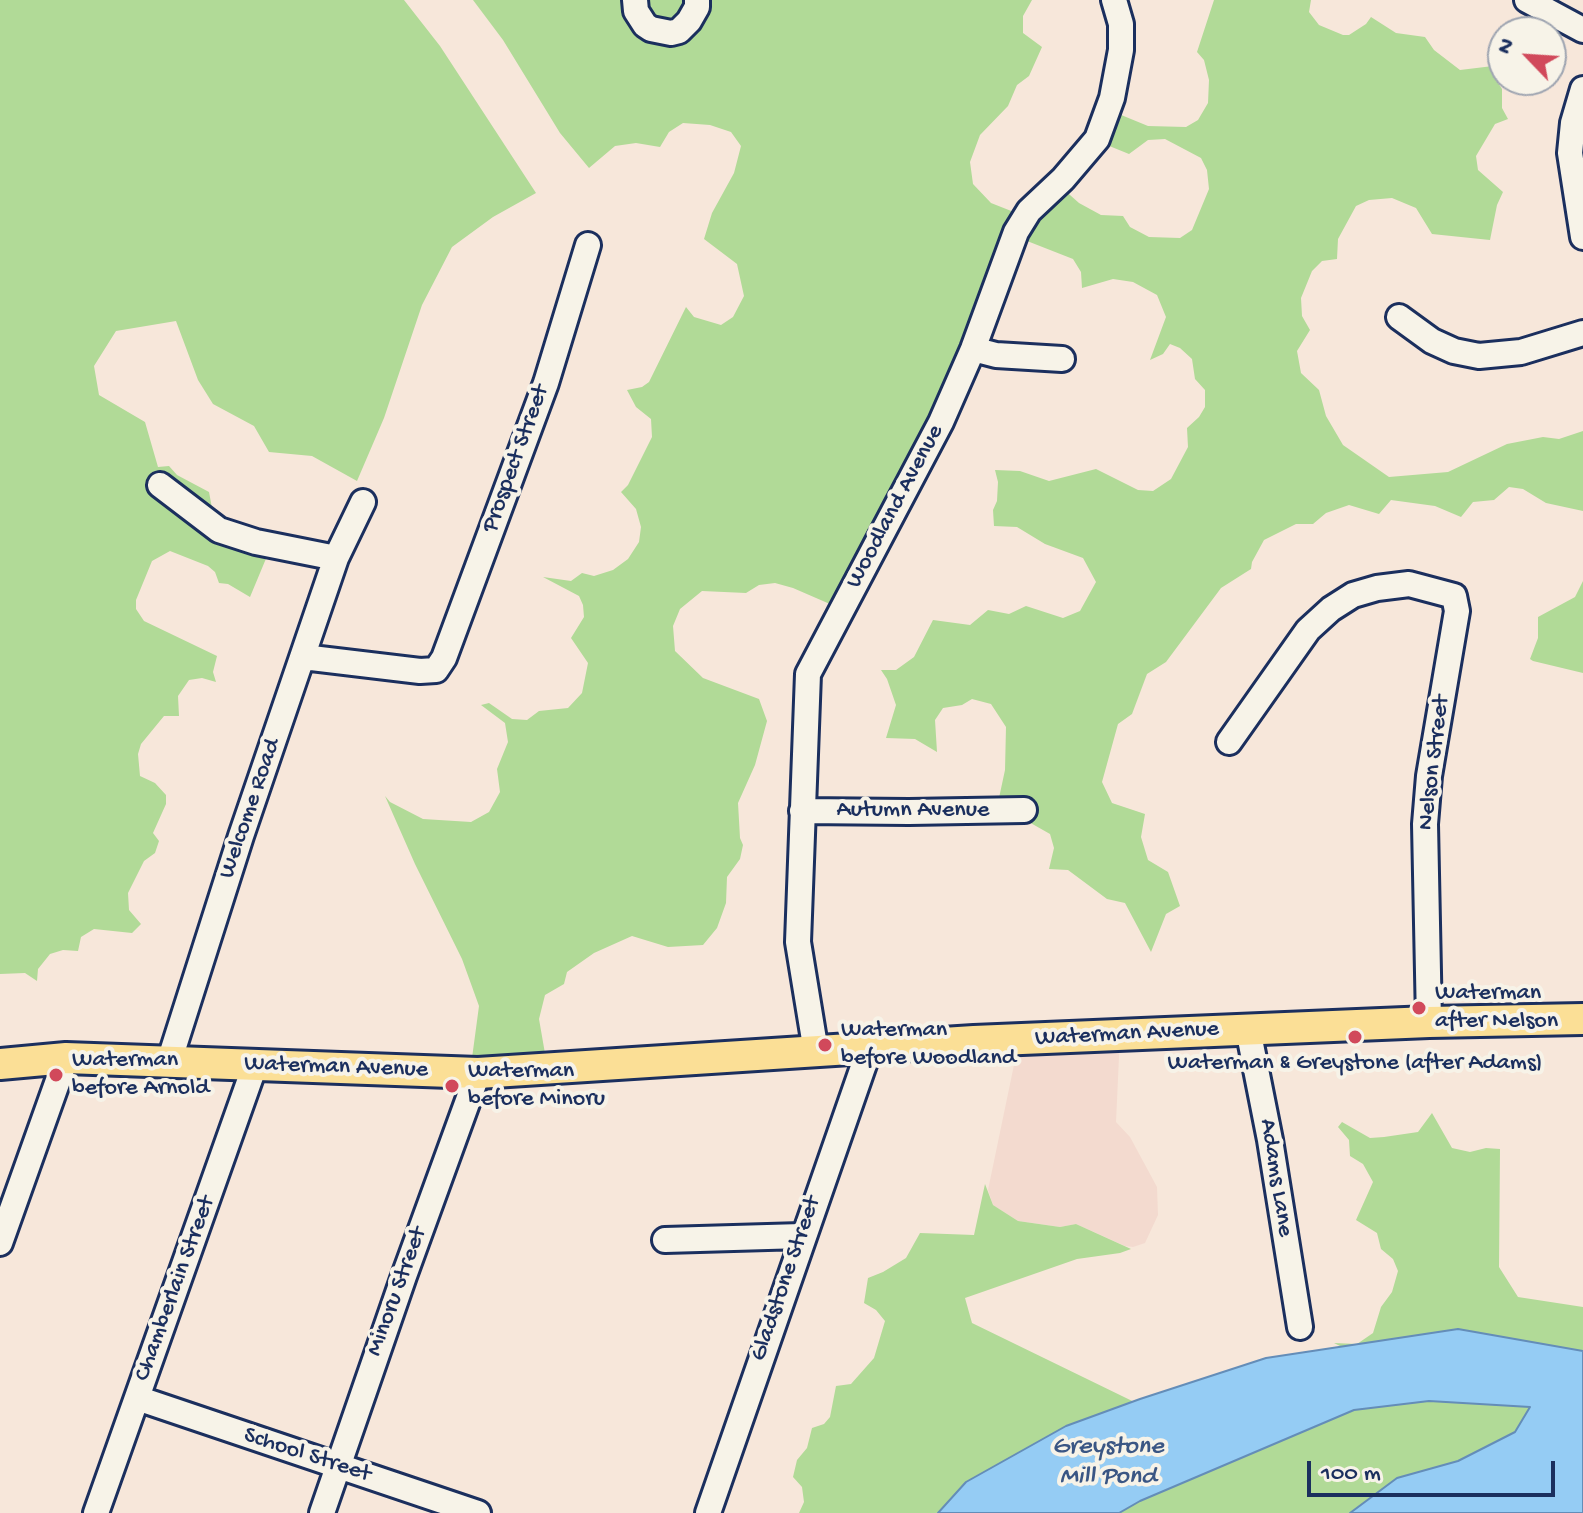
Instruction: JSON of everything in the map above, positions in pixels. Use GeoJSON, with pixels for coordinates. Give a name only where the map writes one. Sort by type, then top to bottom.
{"type":"FeatureCollection","features":[{"type":"Feature","properties":{"kind":"main road","name":"Waterman Avenue"},"geometry":{"type":"LineString","coordinates":[[0,1064],[66,1058],[478,1073],[870,1047],[1248,1029],[1583,1019]]}},
{"type":"Feature","properties":{"kind":"street"},"geometry":{"type":"LineString","coordinates":[[635,0],[636,11],[645,25],[671,33],[679,31],[689,21],[697,7],[697,0]]}},
{"type":"Feature","properties":{"kind":"street","name":"Woodland Avenue"},"geometry":{"type":"LineString","coordinates":[[816,1052],[798,942],[808,674],[911,483],[973,349],[1016,232],[1029,211],[1063,179],[1097,139],[1112,98],[1121,50],[1121,24],[1114,0]]}},
{"type":"Feature","properties":{"kind":"street"},"geometry":{"type":"LineString","coordinates":[[1527,0],[1583,30]]}},
{"type":"Feature","properties":{"kind":"street"},"geometry":{"type":"LineString","coordinates":[[1583,89],[1573,123],[1570,153],[1583,237]]}},
{"type":"Feature","properties":{"kind":"street","name":"Prospect Street"},"geometry":{"type":"LineString","coordinates":[[303,657],[420,671],[436,670],[444,658],[546,383],[588,245]]}},
{"type":"Feature","properties":{"kind":"street"},"geometry":{"type":"LineString","coordinates":[[1399,317],[1432,341],[1454,351],[1479,356],[1521,352],[1583,333]]}},
{"type":"Feature","properties":{"kind":"street"},"geometry":{"type":"LineString","coordinates":[[973,349],[996,355],[1062,359]]}},
{"type":"Feature","properties":{"kind":"street"},"geometry":{"type":"LineString","coordinates":[[160,485],[219,530],[256,542],[336,558]]}},
{"type":"Feature","properties":{"kind":"street","name":"Welcome Road"},"geometry":{"type":"LineString","coordinates":[[169,1062],[336,558],[363,502]]}},
{"type":"Feature","properties":{"kind":"street","name":"Nelson Street"},"geometry":{"type":"LineString","coordinates":[[1229,742],[1308,630],[1331,609],[1353,595],[1409,584],[1454,596],[1457,611],[1429,776],[1425,824],[1429,1022]]}},
{"type":"Feature","properties":{"kind":"street","name":"Autumn Avenue"},"geometry":{"type":"LineString","coordinates":[[802,811],[1024,810]]}},
{"type":"Feature","properties":{"kind":"street","name":"Adams Lane"},"geometry":{"type":"LineString","coordinates":[[1248,1029],[1270,1140],[1300,1327]]}},
{"type":"Feature","properties":{"kind":"street","name":"Gladstone Street"},"geometry":{"type":"LineString","coordinates":[[708,1513],[870,1047]]}},
{"type":"Feature","properties":{"kind":"street"},"geometry":{"type":"LineString","coordinates":[[0,1243],[66,1058]]}},
{"type":"Feature","properties":{"kind":"street","name":"Chamberlain Street"},"geometry":{"type":"LineString","coordinates":[[96,1513],[255,1065]]}},
{"type":"Feature","properties":{"kind":"street","name":"Minoru Street"},"geometry":{"type":"LineString","coordinates":[[322,1513],[478,1073]]}},
{"type":"Feature","properties":{"kind":"street"},"geometry":{"type":"LineString","coordinates":[[665,1240],[802,1236]]}},
{"type":"Feature","properties":{"kind":"street","name":"School Street"},"geometry":{"type":"LineString","coordinates":[[137,1398],[478,1513]]}},
{"type":"Feature","properties":{"kind":"shaded area"},"geometry":{"type":"Polygon","coordinates":[[[1120,1035],[1116,1122],[1130,1137],[1157,1187],[1158,1215],[1145,1243],[1133,1247],[1076,1224],[1060,1227],[1018,1221],[993,1205],[988,1190],[1020,1036],[1120,1035]]]}},
{"type":"Feature","properties":{"kind":"green space"},"geometry":{"type":"Polygon","coordinates":[[[0,0],[404,0],[440,46],[536,193],[493,217],[452,247],[422,305],[384,418],[357,481],[312,456],[269,452],[254,426],[213,404],[198,380],[176,321],[116,331],[94,366],[99,395],[145,422],[158,467],[169,466],[177,475],[209,492],[211,524],[270,549],[250,597],[228,584],[219,583],[215,572],[208,566],[170,551],[152,561],[136,600],[136,609],[144,621],[217,656],[213,672],[216,682],[202,678],[189,680],[178,696],[179,716],[164,716],[141,744],[138,754],[140,776],[155,783],[166,795],[166,804],[153,833],[159,841],[155,853],[144,861],[128,893],[129,910],[141,924],[132,933],[94,929],[81,937],[78,951],[63,950],[50,954],[38,969],[37,981],[25,973],[0,974],[0,0]]]}},
{"type":"Feature","properties":{"kind":"green space"},"geometry":{"type":"Polygon","coordinates":[[[473,0],[1032,0],[1023,16],[1023,33],[1042,47],[1029,76],[1017,85],[1008,106],[980,135],[970,162],[973,184],[991,203],[1029,218],[1061,187],[1079,203],[1101,215],[1123,216],[1130,227],[1149,237],[1180,238],[1192,230],[1209,189],[1207,170],[1201,158],[1165,139],[1148,140],[1129,154],[1097,141],[1109,110],[1148,126],[1186,127],[1198,120],[1208,103],[1209,80],[1204,60],[1197,52],[1214,0],[1311,0],[1309,12],[1319,25],[1343,35],[1349,35],[1371,17],[1396,33],[1425,37],[1434,50],[1460,70],[1487,67],[1487,96],[1502,96],[1502,108],[1508,119],[1495,124],[1476,156],[1478,170],[1503,192],[1490,240],[1432,234],[1416,208],[1392,198],[1369,200],[1356,206],[1338,239],[1337,259],[1322,261],[1312,271],[1301,298],[1302,316],[1310,330],[1297,351],[1301,373],[1319,390],[1326,416],[1343,445],[1389,477],[1448,472],[1507,444],[1543,437],[1559,439],[1583,431],[1583,511],[1546,503],[1523,489],[1509,487],[1494,500],[1473,502],[1461,517],[1435,506],[1391,500],[1379,514],[1349,505],[1326,513],[1313,524],[1296,524],[1264,540],[1251,569],[1221,588],[1166,662],[1147,674],[1132,714],[1118,724],[1102,782],[1112,803],[1145,814],[1141,837],[1148,860],[1168,872],[1180,906],[1166,914],[1151,952],[1125,903],[1107,899],[1068,870],[1049,869],[1054,848],[1050,834],[1013,813],[996,812],[1005,770],[1006,727],[991,704],[972,699],[962,705],[943,708],[935,720],[937,752],[915,739],[886,738],[896,705],[881,670],[896,670],[914,657],[933,620],[970,625],[988,610],[1009,614],[1026,606],[1063,618],[1080,611],[1096,582],[1083,558],[1045,544],[1017,527],[994,526],[993,510],[998,482],[995,470],[1020,471],[1049,481],[1096,469],[1138,490],[1153,491],[1171,479],[1188,447],[1187,428],[1205,407],[1205,390],[1195,379],[1192,359],[1180,348],[1170,344],[1163,354],[1150,360],[1166,317],[1157,295],[1133,282],[1113,279],[1082,288],[1081,272],[1073,259],[1022,239],[846,611],[775,583],[759,585],[746,593],[702,591],[680,609],[673,626],[675,651],[703,678],[759,699],[767,721],[755,765],[738,803],[743,845],[740,859],[727,877],[726,903],[717,928],[703,945],[668,947],[632,936],[594,953],[567,972],[564,984],[545,995],[539,1019],[547,1065],[470,1073],[479,1006],[462,959],[385,796],[390,802],[423,819],[471,822],[489,812],[500,792],[497,769],[508,742],[505,723],[481,705],[489,703],[512,719],[527,720],[539,711],[568,708],[582,693],[588,663],[571,638],[584,617],[583,605],[579,596],[543,577],[571,581],[582,573],[594,576],[613,570],[628,559],[639,542],[641,527],[636,509],[621,492],[628,485],[652,437],[651,419],[636,407],[627,390],[649,382],[686,307],[694,317],[721,325],[733,317],[744,296],[737,264],[704,239],[712,213],[734,173],[741,146],[731,132],[710,125],[683,123],[669,132],[660,147],[636,143],[615,146],[589,168],[560,133],[503,40],[473,0]]]}},
{"type":"Feature","properties":{"kind":"green space"},"geometry":{"type":"Polygon","coordinates":[[[1583,581],[1583,673],[1533,661],[1530,659],[1538,638],[1538,617],[1575,597],[1583,581]]]}},
{"type":"Feature","properties":{"kind":"green space"},"geometry":{"type":"Polygon","coordinates":[[[1432,1113],[1452,1148],[1470,1152],[1500,1149],[1499,1267],[1518,1297],[1583,1307],[1583,1355],[1358,1355],[1334,1343],[1357,1344],[1373,1333],[1398,1271],[1393,1259],[1381,1249],[1377,1233],[1356,1220],[1373,1182],[1363,1164],[1350,1156],[1349,1140],[1338,1127],[1342,1122],[1370,1138],[1418,1132],[1432,1113]]]}},
{"type":"Feature","properties":{"kind":"green space"},"geometry":{"type":"Polygon","coordinates":[[[985,1184],[993,1205],[1018,1221],[1060,1227],[1076,1224],[1131,1249],[1077,1259],[965,1298],[972,1323],[1161,1415],[941,1513],[799,1513],[804,1502],[802,1487],[793,1477],[797,1460],[807,1448],[812,1428],[824,1424],[830,1417],[836,1386],[851,1384],[874,1358],[885,1321],[876,1310],[864,1303],[868,1278],[906,1258],[920,1233],[974,1235],[985,1184]]]}},
{"type":"Feature","properties":{"kind":"green space"},"geometry":{"type":"Polygon","coordinates":[[[1440,1397],[1533,1401],[1520,1431],[1458,1461],[1397,1478],[1350,1513],[1095,1513],[1178,1485],[1282,1440],[1307,1424],[1346,1411],[1440,1397]]]}},
{"type":"Feature","properties":{"kind":"water","name":"Greystone Mill Pond"},"geometry":{"type":"Polygon","coordinates":[[[1458,1329],[1583,1351],[1583,1513],[1350,1513],[1397,1478],[1458,1461],[1515,1432],[1530,1407],[1429,1401],[1354,1410],[1140,1501],[1119,1513],[938,1513],[966,1482],[1066,1426],[1140,1399],[1266,1358],[1458,1329]]]}},
{"type":"Feature","properties":{"kind":"place","name":"Waterman after Nelson"},"geometry":{"type":"Point","coordinates":[1419,1008]}},
{"type":"Feature","properties":{"kind":"place","name":"Waterman & Greystone (after Adams)"},"geometry":{"type":"Point","coordinates":[1355,1037]}},
{"type":"Feature","properties":{"kind":"place","name":"Waterman before Woodland"},"geometry":{"type":"Point","coordinates":[825,1045]}},
{"type":"Feature","properties":{"kind":"place","name":"Waterman before Arnold"},"geometry":{"type":"Point","coordinates":[56,1075]}},
{"type":"Feature","properties":{"kind":"place","name":"Waterman before Minoru"},"geometry":{"type":"Point","coordinates":[452,1086]}}]}
